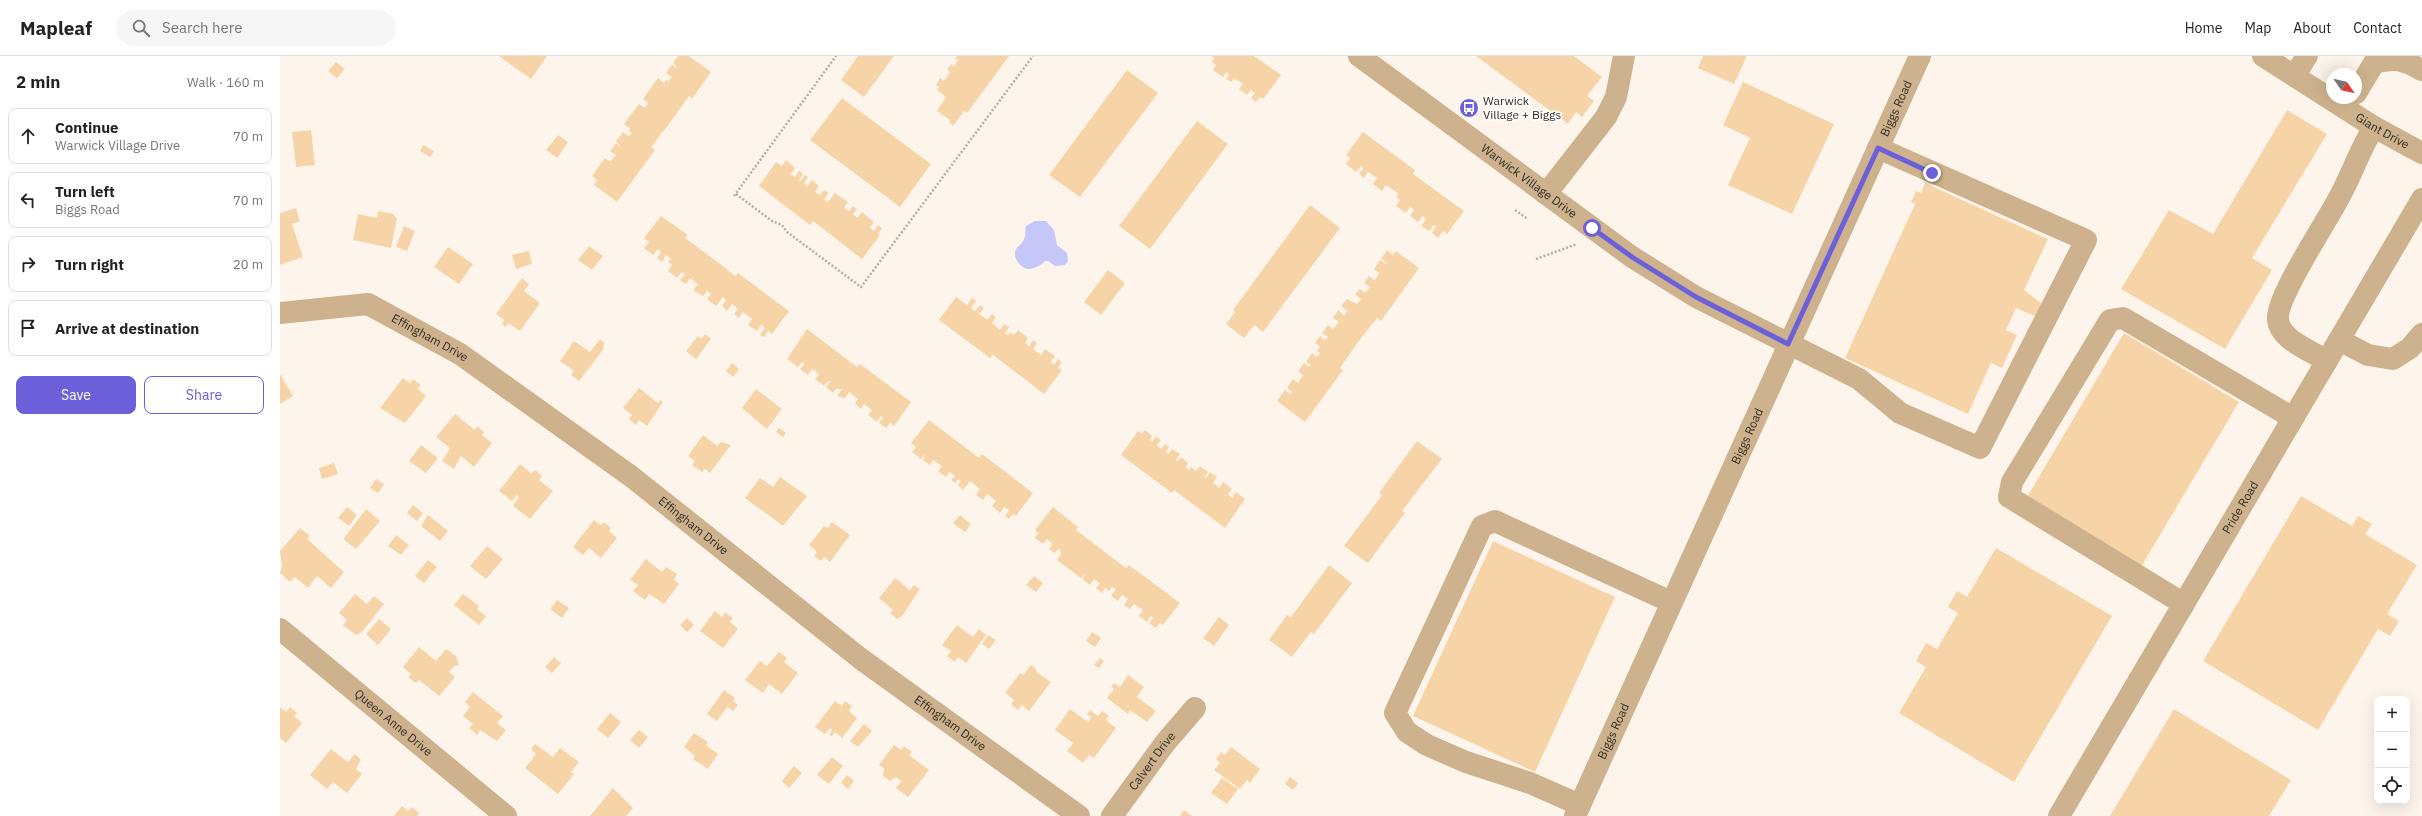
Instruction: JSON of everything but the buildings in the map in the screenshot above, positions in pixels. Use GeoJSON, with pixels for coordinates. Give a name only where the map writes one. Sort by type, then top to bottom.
{"type":"FeatureCollection","features":[{"type":"Feature","properties":{"kind":"street","name":"Warwick Village Drive"},"geometry":{"type":"LineString","coordinates":[[1359,56],[1632,257],[1696,297],[1859,379],[1900,413],[1980,448],[2086,240],[1878,148]]}},
{"type":"Feature","properties":{"kind":"street"},"geometry":{"type":"LineString","coordinates":[[1546,194],[1606,117],[1616,97],[1624,56]]}},
{"type":"Feature","properties":{"kind":"street","name":"Biggs Road"},"geometry":{"type":"LineString","coordinates":[[1577,811],[1920,56]]}},
{"type":"Feature","properties":{"kind":"street","name":"Giant Drive"},"geometry":{"type":"LineString","coordinates":[[2263,56],[2295,75],[2326,89]]}},
{"type":"Feature","properties":{"kind":"street"},"geometry":{"type":"LineString","coordinates":[[2295,75],[2307,56]]}},
{"type":"Feature","properties":{"kind":"street"},"geometry":{"type":"LineString","coordinates":[[2362,83],[2374,63],[2391,58],[2406,62],[2422,70]]}},
{"type":"Feature","properties":{"kind":"street","name":"Giant Drive"},"geometry":{"type":"LineString","coordinates":[[2355,104],[2374,127],[2422,153]]}},
{"type":"Feature","properties":{"kind":"street"},"geometry":{"type":"LineString","coordinates":[[2327,361],[2285,336],[2278,320],[2282,299],[2343,190],[2365,140],[2374,127]]}},
{"type":"Feature","properties":{"kind":"street","name":"Pride Road"},"geometry":{"type":"LineString","coordinates":[[2059,816],[2422,199]]}},
{"type":"Feature","properties":{"kind":"street","name":"Effingham Drive"},"geometry":{"type":"LineString","coordinates":[[280,313],[368,304],[460,354],[632,478],[861,659],[1079,816]]}},
{"type":"Feature","properties":{"kind":"street"},"geometry":{"type":"LineString","coordinates":[[2184,604],[2009,497],[2012,482],[2110,320],[2123,318],[2293,418]]}},
{"type":"Feature","properties":{"kind":"street"},"geometry":{"type":"LineString","coordinates":[[2339,340],[2368,355],[2392,359],[2410,348],[2422,334]]}},
{"type":"Feature","properties":{"kind":"street"},"geometry":{"type":"LineString","coordinates":[[1577,811],[1530,783],[1466,762],[1427,745],[1407,732],[1396,713],[1482,526],[1495,521],[1671,602]]}},
{"type":"Feature","properties":{"kind":"street","name":"Queen Anne Drive"},"geometry":{"type":"LineString","coordinates":[[280,629],[506,816]]}},
{"type":"Feature","properties":{"kind":"street","name":"Calvert Drive"},"geometry":{"type":"LineString","coordinates":[[1112,816],[1165,743],[1195,708]]}},
{"type":"Feature","properties":{"kind":"path"},"geometry":{"type":"LineString","coordinates":[[836,56],[735,195],[772,221],[782,225],[787,232],[861,288],[1033,56]]}},
{"type":"Feature","properties":{"kind":"path"},"geometry":{"type":"LineString","coordinates":[[1516,210],[1528,219]]}},
{"type":"Feature","properties":{"kind":"path"},"geometry":{"type":"LineString","coordinates":[[1536,259],[1582,243]]}},
{"type":"Feature","properties":{"kind":"water"},"geometry":{"type":"Polygon","coordinates":[[[1035,221],[1046,221],[1054,230],[1057,245],[1067,253],[1068,261],[1065,265],[1055,266],[1048,261],[1045,261],[1038,266],[1028,269],[1022,267],[1018,262],[1015,255],[1016,249],[1022,243],[1025,236],[1026,226],[1035,221]]]}},
{"type":"Feature","properties":{"kind":"place","name":"Warwick Village + Biggs"},"geometry":{"type":"Point","coordinates":[1469,108]}},
{"type":"Feature","properties":{"kind":"route"},"geometry":{"type":"LineString","coordinates":[[1592,228],[1632,257],[1696,297],[1788,344],[1878,148],[1932,173]]}}]}
